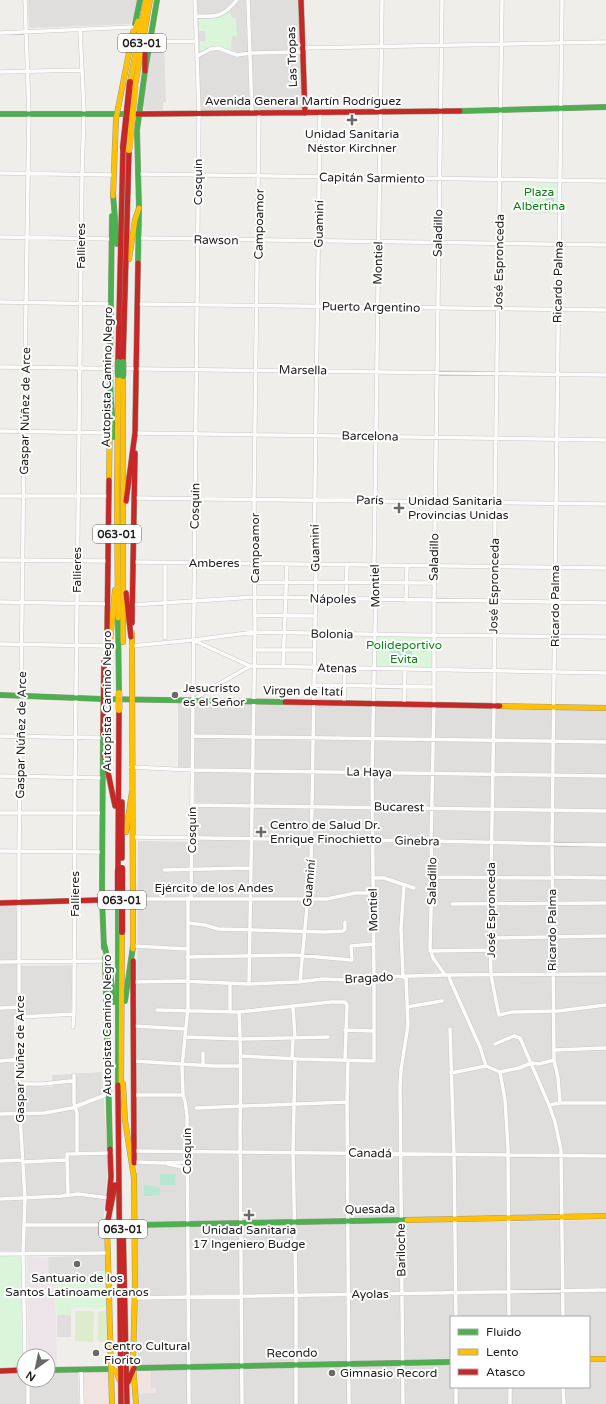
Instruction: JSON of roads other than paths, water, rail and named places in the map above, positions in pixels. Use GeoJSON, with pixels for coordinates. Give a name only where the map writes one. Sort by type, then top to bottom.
{"type":"FeatureCollection","features":[{"type":"Feature","properties":{"kind":"main road"},"geometry":{"type":"LineString","coordinates":[[117,494],[110,368],[113,175],[117,114],[140,0]]}},
{"type":"Feature","properties":{"kind":"main road"},"geometry":{"type":"LineString","coordinates":[[132,35],[143,0]]}},
{"type":"Feature","properties":{"kind":"main road","name":"Autopista Camino Negro"},"geometry":{"type":"LineString","coordinates":[[120,566],[123,518],[119,304],[126,149],[132,84],[146,0]]}},
{"type":"Feature","properties":{"kind":"main road"},"geometry":{"type":"LineString","coordinates":[[144,71],[144,55],[151,0]]}},
{"type":"Feature","properties":{"kind":"main road","name":"Autopista Camino Negro"},"geometry":{"type":"LineString","coordinates":[[132,84],[151,0]]}},
{"type":"Feature","properties":{"kind":"main road"},"geometry":{"type":"LineString","coordinates":[[136,1404],[133,1358],[134,1026],[131,646],[139,208],[137,130],[144,71],[157,0]]}},
{"type":"Feature","properties":{"kind":"main road","name":"Las Tropas"},"geometry":{"type":"LineString","coordinates":[[301,0],[304,50],[305,112]]}},
{"type":"Feature","properties":{"kind":"main road","name":"Avenida General Martín Rodríguez"},"geometry":{"type":"LineString","coordinates":[[0,114],[320,113],[606,107]]}},
{"type":"Feature","properties":{"kind":"main road","name":"Autopista Camino Negro"},"geometry":{"type":"LineString","coordinates":[[120,362],[125,284],[126,149]]}},
{"type":"Feature","properties":{"kind":"main road"},"geometry":{"type":"LineString","coordinates":[[113,194],[118,255],[119,304]]}},
{"type":"Feature","properties":{"kind":"main road"},"geometry":{"type":"LineString","coordinates":[[125,284],[135,220],[139,208]]}},
{"type":"Feature","properties":{"kind":"main road","name":"Autopista Camino Negro"},"geometry":{"type":"LineString","coordinates":[[120,376],[117,494],[120,566],[121,867],[117,1032],[118,1150],[124,1389],[127,1404]]}},
{"type":"Feature","properties":{"kind":"main road"},"geometry":{"type":"LineString","coordinates":[[111,401],[108,496],[108,638],[104,664],[103,699],[104,753],[102,899],[106,961],[108,1094],[111,1153],[107,1253],[112,1404]]}},
{"type":"Feature","properties":{"kind":"main road"},"geometry":{"type":"LineString","coordinates":[[123,518],[135,433]]}},
{"type":"Feature","properties":{"kind":"main road"},"geometry":{"type":"LineString","coordinates":[[120,566],[132,637]]}},
{"type":"Feature","properties":{"kind":"main road"},"geometry":{"type":"LineString","coordinates":[[104,664],[110,642],[120,566]]}},
{"type":"Feature","properties":{"kind":"main road","name":"Virgen de Itatí"},"geometry":{"type":"LineString","coordinates":[[0,695],[193,701],[606,708]]}},
{"type":"Feature","properties":{"kind":"main road","name":"Autopista Camino Negro"},"geometry":{"type":"LineString","coordinates":[[121,709],[118,844],[121,867]]}},
{"type":"Feature","properties":{"kind":"main road"},"geometry":{"type":"LineString","coordinates":[[104,753],[114,797],[118,844]]}},
{"type":"Feature","properties":{"kind":"main road"},"geometry":{"type":"LineString","coordinates":[[121,867],[132,792]]}},
{"type":"Feature","properties":{"kind":"main road","name":"Ejército de los Andes"},"geometry":{"type":"LineString","coordinates":[[0,903],[133,899]]}},
{"type":"Feature","properties":{"kind":"main road","name":"Autopista Camino Negro"},"geometry":{"type":"LineString","coordinates":[[120,932],[124,1389],[121,1404]]}},
{"type":"Feature","properties":{"kind":"main road"},"geometry":{"type":"LineString","coordinates":[[104,944],[117,1032]]}},
{"type":"Feature","properties":{"kind":"main road"},"geometry":{"type":"LineString","coordinates":[[121,1044],[125,998],[133,946]]}},
{"type":"Feature","properties":{"kind":"main road"},"geometry":{"type":"LineString","coordinates":[[122,1069],[125,1120],[134,1178]]}},
{"type":"Feature","properties":{"kind":"main road"},"geometry":{"type":"LineString","coordinates":[[107,1225],[114,1191],[118,1150]]}},
{"type":"Feature","properties":{"kind":"main road","name":"Quesada"},"geometry":{"type":"LineString","coordinates":[[134,1225],[606,1216]]}},
{"type":"Feature","properties":{"kind":"main road"},"geometry":{"type":"LineString","coordinates":[[590,1359],[606,1359]]}},
{"type":"Feature","properties":{"kind":"main road","name":"Recondo"},"geometry":{"type":"LineString","coordinates":[[134,1368],[450,1362]]}},
{"type":"Feature","properties":{"kind":"main road"},"geometry":{"type":"LineString","coordinates":[[124,1389],[134,1368]]}},
{"type":"Feature","properties":{"kind":"main road"},"geometry":{"type":"LineString","coordinates":[[56,1370],[112,1369],[118,1374],[124,1389]]}},
{"type":"Feature","properties":{"kind":"main road"},"geometry":{"type":"LineString","coordinates":[[0,1371],[16,1370]]}},
{"type":"Feature","properties":{"kind":"street","name":"Gaspar Núñez de Arce"},"geometry":{"type":"LineString","coordinates":[[24,0],[29,114],[19,851],[20,1114],[25,1199],[23,1254],[25,1348]]}},
{"type":"Feature","properties":{"kind":"street","name":"Cosquín"},"geometry":{"type":"LineString","coordinates":[[189,1404],[187,1115],[183,1094],[183,1064],[187,1011],[189,898],[192,869],[194,499],[199,113],[195,0]]}},
{"type":"Feature","properties":{"kind":"street"},"geometry":{"type":"LineString","coordinates":[[196,16],[209,17],[221,15],[237,0]]}},
{"type":"Feature","properties":{"kind":"street"},"geometry":{"type":"LineString","coordinates":[[248,0],[252,113]]}},
{"type":"Feature","properties":{"kind":"street","name":"Montiel"},"geometry":{"type":"LineString","coordinates":[[346,1060],[374,1061],[372,738],[376,582],[375,500],[382,0]]}},
{"type":"Feature","properties":{"kind":"street","name":"Saladillo"},"geometry":{"type":"LineString","coordinates":[[430,951],[442,0]]}},
{"type":"Feature","properties":{"kind":"street","name":"José Espronceda"},"geometry":{"type":"LineString","coordinates":[[502,0],[500,244],[494,567],[494,706],[490,878],[491,975],[498,1014],[512,1012],[552,1012]]}},
{"type":"Feature","properties":{"kind":"street","name":"Ricardo Palma"},"geometry":{"type":"LineString","coordinates":[[560,1103],[558,1078],[554,1060],[552,1012],[552,844],[562,0]]}},
{"type":"Feature","properties":{"kind":"street"},"geometry":{"type":"LineString","coordinates":[[0,33],[134,27]]}},
{"type":"Feature","properties":{"kind":"street","name":"Fallieres"},"geometry":{"type":"LineString","coordinates":[[73,1026],[77,561],[84,114],[80,30]]}},
{"type":"Feature","properties":{"kind":"street"},"geometry":{"type":"LineString","coordinates":[[150,42],[196,41]]}},
{"type":"Feature","properties":{"kind":"street"},"geometry":{"type":"LineString","coordinates":[[197,56],[211,49],[218,48],[237,55],[250,53],[381,47],[606,42]]}},
{"type":"Feature","properties":{"kind":"street"},"geometry":{"type":"LineString","coordinates":[[0,72],[81,70]]}},
{"type":"Feature","properties":{"kind":"street","name":"Campoamor"},"geometry":{"type":"LineString","coordinates":[[249,984],[253,736],[252,666],[255,632],[254,499],[260,112]]}},
{"type":"Feature","properties":{"kind":"street","name":"Guaminí"},"geometry":{"type":"LineString","coordinates":[[300,982],[311,863],[315,633],[315,435],[320,113]]}},
{"type":"Feature","properties":{"kind":"street"},"geometry":{"type":"LineString","coordinates":[[0,173],[113,175]]}},
{"type":"Feature","properties":{"kind":"street","name":"Capitán Sarmiento"},"geometry":{"type":"LineString","coordinates":[[139,174],[606,181]]}},
{"type":"Feature","properties":{"kind":"street"},"geometry":{"type":"LineString","coordinates":[[0,237],[112,239]]}},
{"type":"Feature","properties":{"kind":"street","name":"Rawson"},"geometry":{"type":"LineString","coordinates":[[138,238],[606,245]]}},
{"type":"Feature","properties":{"kind":"street"},"geometry":{"type":"LineString","coordinates":[[0,302],[111,304]]}},
{"type":"Feature","properties":{"kind":"street","name":"Puerto Argentino"},"geometry":{"type":"LineString","coordinates":[[137,304],[606,310]]}},
{"type":"Feature","properties":{"kind":"street","name":"Marsella"},"geometry":{"type":"LineString","coordinates":[[0,367],[606,375]]}},
{"type":"Feature","properties":{"kind":"street"},"geometry":{"type":"LineString","coordinates":[[0,431],[109,433]]}},
{"type":"Feature","properties":{"kind":"street","name":"Barcelona"},"geometry":{"type":"LineString","coordinates":[[135,433],[606,440]]}},
{"type":"Feature","properties":{"kind":"street"},"geometry":{"type":"LineString","coordinates":[[0,496],[108,496]]}},
{"type":"Feature","properties":{"kind":"street","name":"París"},"geometry":{"type":"LineString","coordinates":[[134,498],[606,504]]}},
{"type":"Feature","properties":{"kind":"street"},"geometry":{"type":"LineString","coordinates":[[0,560],[108,562]]}},
{"type":"Feature","properties":{"kind":"street","name":"Amberes"},"geometry":{"type":"LineString","coordinates":[[133,562],[606,568]]}},
{"type":"Feature","properties":{"kind":"street"},"geometry":{"type":"LineString","coordinates":[[165,563],[165,638]]}},
{"type":"Feature","properties":{"kind":"street"},"geometry":{"type":"LineString","coordinates":[[283,667],[287,564]]}},
{"type":"Feature","properties":{"kind":"street"},"geometry":{"type":"LineString","coordinates":[[346,599],[347,565]]}},
{"type":"Feature","properties":{"kind":"street"},"geometry":{"type":"LineString","coordinates":[[406,600],[407,566]]}},
{"type":"Feature","properties":{"kind":"street"},"geometry":{"type":"LineString","coordinates":[[255,582],[434,583]]}},
{"type":"Feature","properties":{"kind":"street","name":"Nápoles"},"geometry":{"type":"LineString","coordinates":[[132,605],[255,597],[606,603]]}},
{"type":"Feature","properties":{"kind":"street"},"geometry":{"type":"LineString","coordinates":[[0,602],[108,604]]}},
{"type":"Feature","properties":{"kind":"street"},"geometry":{"type":"LineString","coordinates":[[254,615],[315,616]]}},
{"type":"Feature","properties":{"kind":"street","name":"Bolonia"},"geometry":{"type":"LineString","coordinates":[[131,646],[255,632],[555,637],[606,636]]}},
{"type":"Feature","properties":{"kind":"street","name":"Atenas"},"geometry":{"type":"LineString","coordinates":[[194,640],[252,666],[606,673]]}},
{"type":"Feature","properties":{"kind":"street"},"geometry":{"type":"LineString","coordinates":[[0,644],[106,646]]}},
{"type":"Feature","properties":{"kind":"street"},"geometry":{"type":"LineString","coordinates":[[254,650],[314,650]]}},
{"type":"Feature","properties":{"kind":"street"},"geometry":{"type":"LineString","coordinates":[[193,701],[200,695],[252,666]]}},
{"type":"Feature","properties":{"kind":"street"},"geometry":{"type":"LineString","coordinates":[[344,703],[345,669]]}},
{"type":"Feature","properties":{"kind":"street"},"geometry":{"type":"LineString","coordinates":[[404,704],[405,670]]}},
{"type":"Feature","properties":{"kind":"street"},"geometry":{"type":"LineString","coordinates":[[314,685],[434,687]]}},
{"type":"Feature","properties":{"kind":"street"},"geometry":{"type":"LineString","coordinates":[[0,736],[103,738]]}},
{"type":"Feature","properties":{"kind":"street"},"geometry":{"type":"LineString","coordinates":[[193,736],[606,742]]}},
{"type":"Feature","properties":{"kind":"street","name":"La Haya"},"geometry":{"type":"LineString","coordinates":[[131,768],[606,776]]}},
{"type":"Feature","properties":{"kind":"street"},"geometry":{"type":"LineString","coordinates":[[0,776],[103,778]]}},
{"type":"Feature","properties":{"kind":"street","name":"Bucarest"},"geometry":{"type":"LineString","coordinates":[[192,805],[606,811]]}},
{"type":"Feature","properties":{"kind":"street"},"geometry":{"type":"LineString","coordinates":[[0,813],[102,813]]}},
{"type":"Feature","properties":{"kind":"street","name":"Ginebra"},"geometry":{"type":"LineString","coordinates":[[132,837],[606,845]]}},
{"type":"Feature","properties":{"kind":"street"},"geometry":{"type":"LineString","coordinates":[[0,852],[102,852]]}},
{"type":"Feature","properties":{"kind":"street"},"geometry":{"type":"LineString","coordinates":[[164,870],[251,868]]}},
{"type":"Feature","properties":{"kind":"street"},"geometry":{"type":"LineString","coordinates":[[432,877],[606,878]]}},
{"type":"Feature","properties":{"kind":"street"},"geometry":{"type":"LineString","coordinates":[[373,878],[384,878],[414,888]]}},
{"type":"Feature","properties":{"kind":"street","name":"Bariloche"},"geometry":{"type":"LineString","coordinates":[[402,1404],[400,1081],[408,1028],[401,929],[404,885]]}},
{"type":"Feature","properties":{"kind":"street","name":"Ejército de los Andes"},"geometry":{"type":"LineString","coordinates":[[133,899],[331,899],[355,893],[372,893]]}},
{"type":"Feature","properties":{"kind":"street"},"geometry":{"type":"LineString","coordinates":[[452,904],[606,903]]}},
{"type":"Feature","properties":{"kind":"street"},"geometry":{"type":"LineString","coordinates":[[188,923],[205,925],[218,929],[250,928],[305,931],[343,931],[345,922]]}},
{"type":"Feature","properties":{"kind":"street"},"geometry":{"type":"LineString","coordinates":[[490,938],[606,936]]}},
{"type":"Feature","properties":{"kind":"street"},"geometry":{"type":"LineString","coordinates":[[187,957],[303,956],[352,960],[351,946],[374,944]]}},
{"type":"Feature","properties":{"kind":"street"},"geometry":{"type":"LineString","coordinates":[[133,946],[188,949]]}},
{"type":"Feature","properties":{"kind":"street"},"geometry":{"type":"LineString","coordinates":[[486,1066],[480,1047],[450,980],[433,958],[430,951],[490,950]]}},
{"type":"Feature","properties":{"kind":"street"},"geometry":{"type":"LineString","coordinates":[[0,962],[106,961]]}},
{"type":"Feature","properties":{"kind":"street","name":"Bragado"},"geometry":{"type":"LineString","coordinates":[[133,982],[187,981],[249,984],[300,982],[323,979],[349,980],[447,975],[606,974]]}},
{"type":"Feature","properties":{"kind":"street"},"geometry":{"type":"LineString","coordinates":[[230,984],[230,1011]]}},
{"type":"Feature","properties":{"kind":"street"},"geometry":{"type":"LineString","coordinates":[[407,1007],[442,1001]]}},
{"type":"Feature","properties":{"kind":"street"},"geometry":{"type":"LineString","coordinates":[[157,1010],[239,1012],[331,1002],[345,1002],[347,1005],[345,1030],[349,1404]]}},
{"type":"Feature","properties":{"kind":"street"},"geometry":{"type":"LineString","coordinates":[[552,1012],[606,1005]]}},
{"type":"Feature","properties":{"kind":"street"},"geometry":{"type":"LineString","coordinates":[[0,1008],[20,1007]]}},
{"type":"Feature","properties":{"kind":"street"},"geometry":{"type":"LineString","coordinates":[[293,1007],[296,1404]]}},
{"type":"Feature","properties":{"kind":"street"},"geometry":{"type":"LineString","coordinates":[[239,1012],[241,1106],[242,1404]]}},
{"type":"Feature","properties":{"kind":"street"},"geometry":{"type":"LineString","coordinates":[[20,1017],[74,1014]]}},
{"type":"Feature","properties":{"kind":"street"},"geometry":{"type":"LineString","coordinates":[[134,1026],[186,1029]]}},
{"type":"Feature","properties":{"kind":"street"},"geometry":{"type":"LineString","coordinates":[[450,1029],[453,1102],[456,1316]]}},
{"type":"Feature","properties":{"kind":"street"},"geometry":{"type":"LineString","coordinates":[[345,1030],[374,1031]]}},
{"type":"Feature","properties":{"kind":"street"},"geometry":{"type":"LineString","coordinates":[[495,1044],[514,1036],[520,1038],[550,1105],[555,1122],[561,1155],[563,1316]]}},
{"type":"Feature","properties":{"kind":"street"},"geometry":{"type":"LineString","coordinates":[[185,1037],[240,1039],[328,1037]]}},
{"type":"Feature","properties":{"kind":"street"},"geometry":{"type":"LineString","coordinates":[[554,1050],[606,1048]]}},
{"type":"Feature","properties":{"kind":"street"},"geometry":{"type":"LineString","coordinates":[[203,1053],[203,1065]]}},
{"type":"Feature","properties":{"kind":"street"},"geometry":{"type":"LineString","coordinates":[[240,1056],[346,1060]]}},
{"type":"Feature","properties":{"kind":"street"},"geometry":{"type":"LineString","coordinates":[[0,1061],[20,1059]]}},
{"type":"Feature","properties":{"kind":"street"},"geometry":{"type":"LineString","coordinates":[[451,1073],[486,1066],[500,1072],[554,1060]]}},
{"type":"Feature","properties":{"kind":"street"},"geometry":{"type":"LineString","coordinates":[[133,1061],[240,1066]]}},
{"type":"Feature","properties":{"kind":"street"},"geometry":{"type":"LineString","coordinates":[[500,1072],[505,1105],[508,1154],[509,1316]]}},
{"type":"Feature","properties":{"kind":"street"},"geometry":{"type":"LineString","coordinates":[[74,1075],[75,1107],[77,1113],[77,1154]]}},
{"type":"Feature","properties":{"kind":"street"},"geometry":{"type":"LineString","coordinates":[[20,1084],[74,1082]]}},
{"type":"Feature","properties":{"kind":"street"},"geometry":{"type":"LineString","coordinates":[[0,1114],[50,1112],[75,1107],[108,1094]]}},
{"type":"Feature","properties":{"kind":"street"},"geometry":{"type":"LineString","coordinates":[[133,1095],[183,1094]]}},
{"type":"Feature","properties":{"kind":"street"},"geometry":{"type":"LineString","coordinates":[[196,1108],[346,1102]]}},
{"type":"Feature","properties":{"kind":"street"},"geometry":{"type":"LineString","coordinates":[[550,1105],[560,1103],[606,1103]]}},
{"type":"Feature","properties":{"kind":"street","name":"Canadá"},"geometry":{"type":"LineString","coordinates":[[134,1151],[240,1151],[293,1153],[347,1152],[606,1156]]}},
{"type":"Feature","properties":{"kind":"street"},"geometry":{"type":"LineString","coordinates":[[68,1195],[67,1154],[111,1153]]}},
{"type":"Feature","properties":{"kind":"street"},"geometry":{"type":"LineString","coordinates":[[0,1162],[67,1160]]}},
{"type":"Feature","properties":{"kind":"street"},"geometry":{"type":"LineString","coordinates":[[134,1162],[187,1162]]}},
{"type":"Feature","properties":{"kind":"street"},"geometry":{"type":"LineString","coordinates":[[163,1163],[187,1168]]}},
{"type":"Feature","properties":{"kind":"street"},"geometry":{"type":"LineString","coordinates":[[0,1198],[25,1199],[82,1194],[109,1198]]}},
{"type":"Feature","properties":{"kind":"street"},"geometry":{"type":"LineString","coordinates":[[24,1225],[107,1225]]}},
{"type":"Feature","properties":{"kind":"street"},"geometry":{"type":"LineString","coordinates":[[0,1254],[107,1253]]}},
{"type":"Feature","properties":{"kind":"street","name":"Ayolas"},"geometry":{"type":"LineString","coordinates":[[134,1298],[606,1290]]}},
{"type":"Feature","properties":{"kind":"street"},"geometry":{"type":"LineString","coordinates":[[81,1369],[82,1404]]}},
{"type":"Feature","properties":{"kind":"street"},"geometry":{"type":"LineString","coordinates":[[28,1388],[28,1404]]}},
{"type":"Feature","properties":{"kind":"street"},"geometry":{"type":"LineString","coordinates":[[456,1388],[456,1404]]}},
{"type":"Feature","properties":{"kind":"street"},"geometry":{"type":"LineString","coordinates":[[510,1388],[510,1404]]}},
{"type":"Feature","properties":{"kind":"street"},"geometry":{"type":"LineString","coordinates":[[563,1388],[564,1404]]}},
{"type":"Feature","properties":{"kind":"place","name":"Unidad Sanitaria Néstor Kirchner"},"geometry":{"type":"Point","coordinates":[352,120]}},
{"type":"Feature","properties":{"kind":"place","name":"Unidad Sanitaria Provincias Unidas"},"geometry":{"type":"Point","coordinates":[399,508]}},
{"type":"Feature","properties":{"kind":"place","name":"Jesucristo es el Señor"},"geometry":{"type":"Point","coordinates":[175,695]}},
{"type":"Feature","properties":{"kind":"place","name":"Centro de Salud Dr. Enrique Finochietto"},"geometry":{"type":"Point","coordinates":[261,832]}},
{"type":"Feature","properties":{"kind":"place","name":"Unidad Sanitaria 17 Ingeniero Budge"},"geometry":{"type":"Point","coordinates":[249,1215]}},
{"type":"Feature","properties":{"kind":"place","name":"Santuario de los Santos Latinoamericanos"},"geometry":{"type":"Point","coordinates":[77,1264]}},
{"type":"Feature","properties":{"kind":"place","name":"Centro Cultural Fiorito"},"geometry":{"type":"Point","coordinates":[96,1353]}},
{"type":"Feature","properties":{"kind":"place","name":"Gimnasio Record"},"geometry":{"type":"Point","coordinates":[332,1373]}},
{"type":"Feature","properties":{"kind":"park label","name":"Plaza Albertina"},"geometry":{"type":"Point","coordinates":[539,199]}},
{"type":"Feature","properties":{"kind":"park label","name":"Polideportivo Evita"},"geometry":{"type":"Point","coordinates":[404,652]}}]}
